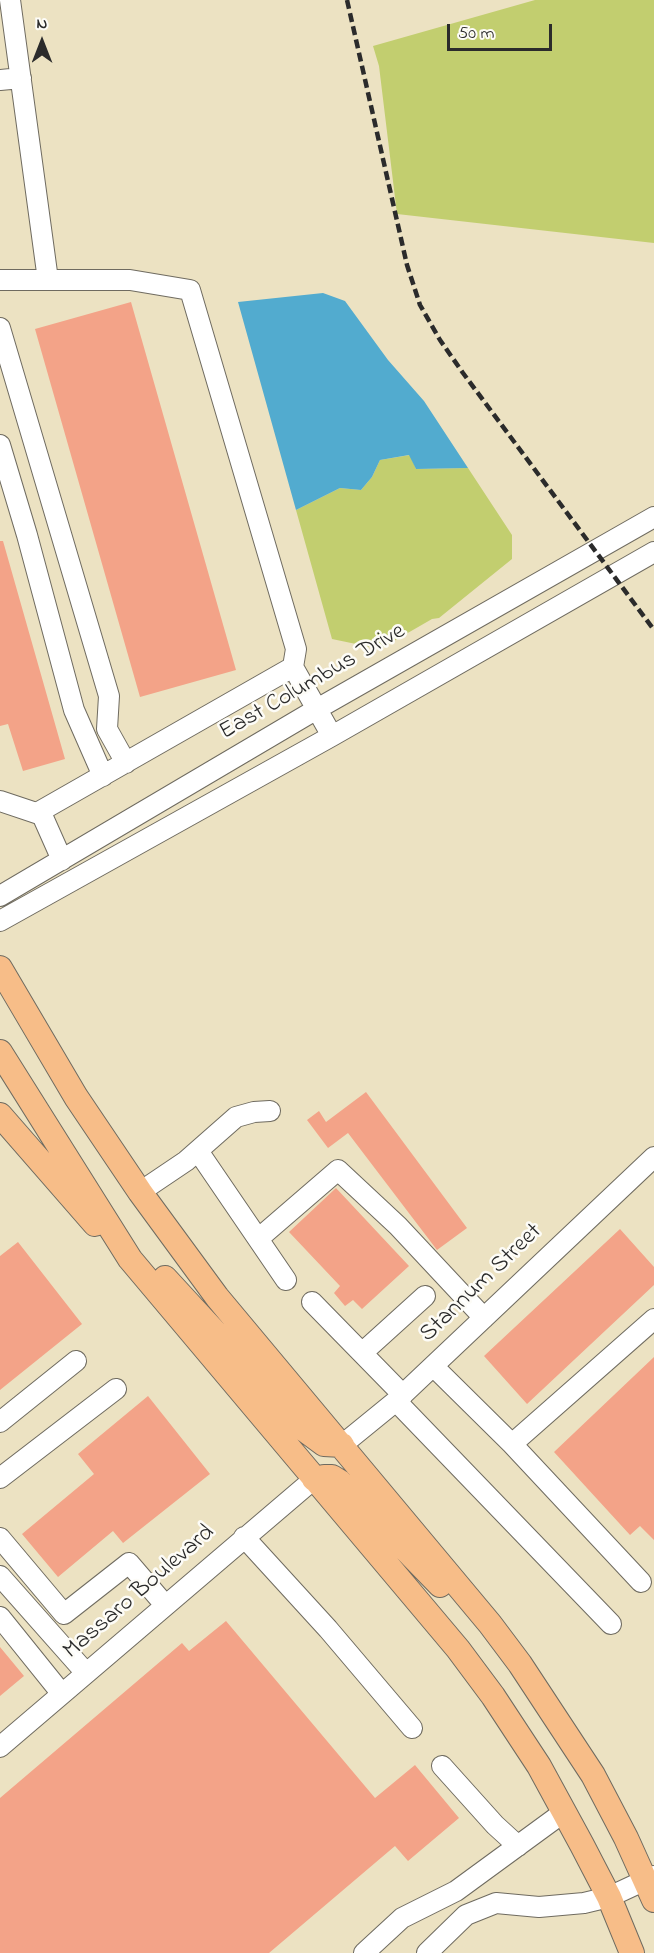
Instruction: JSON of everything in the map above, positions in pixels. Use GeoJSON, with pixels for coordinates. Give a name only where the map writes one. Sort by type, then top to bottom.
{"type":"FeatureCollection","features":[{"type":"Feature","properties":{"kind":"main road"},"geometry":{"type":"LineString","coordinates":[[0,968],[75,1097],[140,1192],[217,1297],[504,1643],[593,1775],[651,1885]]}},
{"type":"Feature","properties":{"kind":"main road"},"geometry":{"type":"LineString","coordinates":[[0,1052],[133,1262],[458,1649],[513,1726],[564,1812],[609,1897],[632,1953]]}},
{"type":"Feature","properties":{"kind":"main road"},"geometry":{"type":"LineString","coordinates":[[0,1115],[112,1243],[133,1262],[160,1273],[305,1431],[324,1444],[342,1445]]}},
{"type":"Feature","properties":{"kind":"main road"},"geometry":{"type":"LineString","coordinates":[[314,1479],[332,1477],[340,1482],[487,1637],[504,1643]]}},
{"type":"Feature","properties":{"kind":"street"},"geometry":{"type":"LineString","coordinates":[[10,0],[48,280]]}},
{"type":"Feature","properties":{"kind":"street"},"geometry":{"type":"LineString","coordinates":[[0,80],[21,78]]}},
{"type":"Feature","properties":{"kind":"street"},"geometry":{"type":"LineString","coordinates":[[0,280],[130,280],[190,290],[296,649],[293,667],[332,735]]}},
{"type":"Feature","properties":{"kind":"street"},"geometry":{"type":"LineString","coordinates":[[0,328],[109,696],[107,729],[126,763]]}},
{"type":"Feature","properties":{"kind":"street"},"geometry":{"type":"LineString","coordinates":[[0,445],[74,710],[103,776]]}},
{"type":"Feature","properties":{"kind":"street","name":"East Columbus Drive"},"geometry":{"type":"LineString","coordinates":[[0,896],[317,710],[654,517]]}},
{"type":"Feature","properties":{"kind":"street"},"geometry":{"type":"LineString","coordinates":[[0,921],[654,552]]}},
{"type":"Feature","properties":{"kind":"street"},"geometry":{"type":"LineString","coordinates":[[38,813],[293,667]]}},
{"type":"Feature","properties":{"kind":"street"},"geometry":{"type":"LineString","coordinates":[[0,801],[42,815],[62,860]]}},
{"type":"Feature","properties":{"kind":"street"},"geometry":{"type":"LineString","coordinates":[[140,1192],[186,1161],[236,1118],[254,1112],[270,1111]]}},
{"type":"Feature","properties":{"kind":"street"},"geometry":{"type":"LineString","coordinates":[[198,1151],[286,1280]]}},
{"type":"Feature","properties":{"kind":"street","name":"Stannum Street"},"geometry":{"type":"LineString","coordinates":[[342,1445],[400,1398],[654,1156]]}},
{"type":"Feature","properties":{"kind":"street"},"geometry":{"type":"LineString","coordinates":[[258,1239],[338,1170],[398,1226],[484,1318]]}},
{"type":"Feature","properties":{"kind":"street"},"geometry":{"type":"LineString","coordinates":[[362,1353],[425,1296]]}},
{"type":"Feature","properties":{"kind":"street"},"geometry":{"type":"LineString","coordinates":[[312,1302],[362,1353],[400,1398],[611,1624]]}},
{"type":"Feature","properties":{"kind":"street"},"geometry":{"type":"LineString","coordinates":[[512,1444],[654,1319]]}},
{"type":"Feature","properties":{"kind":"street"},"geometry":{"type":"LineString","coordinates":[[0,1422],[76,1361]]}},
{"type":"Feature","properties":{"kind":"street"},"geometry":{"type":"LineString","coordinates":[[434,1366],[512,1444],[641,1582]]}},
{"type":"Feature","properties":{"kind":"street"},"geometry":{"type":"LineString","coordinates":[[0,1478],[116,1389]]}},
{"type":"Feature","properties":{"kind":"street","name":"Massaro Boulevard"},"geometry":{"type":"LineString","coordinates":[[0,1747],[314,1479]]}},
{"type":"Feature","properties":{"kind":"street"},"geometry":{"type":"LineString","coordinates":[[244,1537],[328,1629],[412,1728]]}},
{"type":"Feature","properties":{"kind":"street"},"geometry":{"type":"LineString","coordinates":[[0,1538],[64,1614],[129,1563],[165,1605]]}},
{"type":"Feature","properties":{"kind":"street"},"geometry":{"type":"LineString","coordinates":[[0,1576],[86,1673]]}},
{"type":"Feature","properties":{"kind":"street"},"geometry":{"type":"LineString","coordinates":[[0,1617],[62,1694]]}},
{"type":"Feature","properties":{"kind":"street"},"geometry":{"type":"LineString","coordinates":[[442,1766],[495,1825],[518,1846]]}},
{"type":"Feature","properties":{"kind":"street"},"geometry":{"type":"LineString","coordinates":[[364,1953],[402,1918],[456,1891],[564,1812]]}},
{"type":"Feature","properties":{"kind":"street"},"geometry":{"type":"LineString","coordinates":[[427,1953],[466,1915],[496,1903],[539,1907],[584,1903],[651,1885]]}},
{"type":"Feature","properties":{"kind":"green space"},"geometry":{"type":"Polygon","coordinates":[[[535,0],[654,0],[654,243],[397,214],[379,66],[373,46],[535,0]]]}},
{"type":"Feature","properties":{"kind":"green space"},"geometry":{"type":"Polygon","coordinates":[[[410,455],[416,469],[468,468],[512,535],[512,559],[439,618],[432,619],[380,649],[332,639],[296,510],[340,488],[361,490],[372,477],[380,460],[410,455]]]}},
{"type":"Feature","properties":{"kind":"water"},"geometry":{"type":"Polygon","coordinates":[[[323,293],[345,301],[388,360],[424,401],[468,468],[416,469],[409,455],[380,460],[372,477],[361,490],[340,488],[296,510],[238,302],[323,293]]]}},
{"type":"Feature","properties":{"kind":"building"},"geometry":{"type":"Polygon","coordinates":[[[131,302],[236,670],[140,697],[35,329],[131,302]]]}},
{"type":"Feature","properties":{"kind":"building"},"geometry":{"type":"Polygon","coordinates":[[[0,541],[3,541],[65,759],[23,771],[8,724],[0,726],[0,541]]]}},
{"type":"Feature","properties":{"kind":"building"},"geometry":{"type":"Polygon","coordinates":[[[366,1092],[467,1228],[437,1250],[348,1133],[328,1148],[307,1120],[319,1111],[326,1122],[366,1092]]]}},
{"type":"Feature","properties":{"kind":"building"},"geometry":{"type":"Polygon","coordinates":[[[336,1188],[409,1266],[362,1309],[353,1300],[345,1306],[334,1293],[340,1286],[289,1232],[336,1188]]]}},
{"type":"Feature","properties":{"kind":"building"},"geometry":{"type":"Polygon","coordinates":[[[620,1229],[654,1267],[654,1285],[527,1404],[484,1356],[620,1229]]]}},
{"type":"Feature","properties":{"kind":"building"},"geometry":{"type":"Polygon","coordinates":[[[18,1242],[82,1324],[0,1390],[0,1256],[18,1242]]]}},
{"type":"Feature","properties":{"kind":"building"},"geometry":{"type":"Polygon","coordinates":[[[654,1357],[654,1540],[640,1526],[630,1535],[554,1452],[654,1357]]]}},
{"type":"Feature","properties":{"kind":"building"},"geometry":{"type":"Polygon","coordinates":[[[148,1396],[210,1474],[123,1543],[113,1531],[58,1577],[22,1534],[94,1474],[78,1454],[148,1396]]]}},
{"type":"Feature","properties":{"kind":"building"},"geometry":{"type":"Polygon","coordinates":[[[226,1621],[375,1798],[415,1765],[459,1818],[408,1861],[395,1846],[269,1953],[0,1953],[0,1798],[182,1643],[189,1651],[226,1621]]]}},
{"type":"Feature","properties":{"kind":"building"},"geometry":{"type":"Polygon","coordinates":[[[0,1647],[24,1676],[0,1696],[0,1647]]]}},
{"type":"Feature","properties":{"kind":"railway"},"geometry":{"type":"LineString","coordinates":[[347,0],[407,265],[420,305],[440,340],[463,373],[654,630]]}}]}
